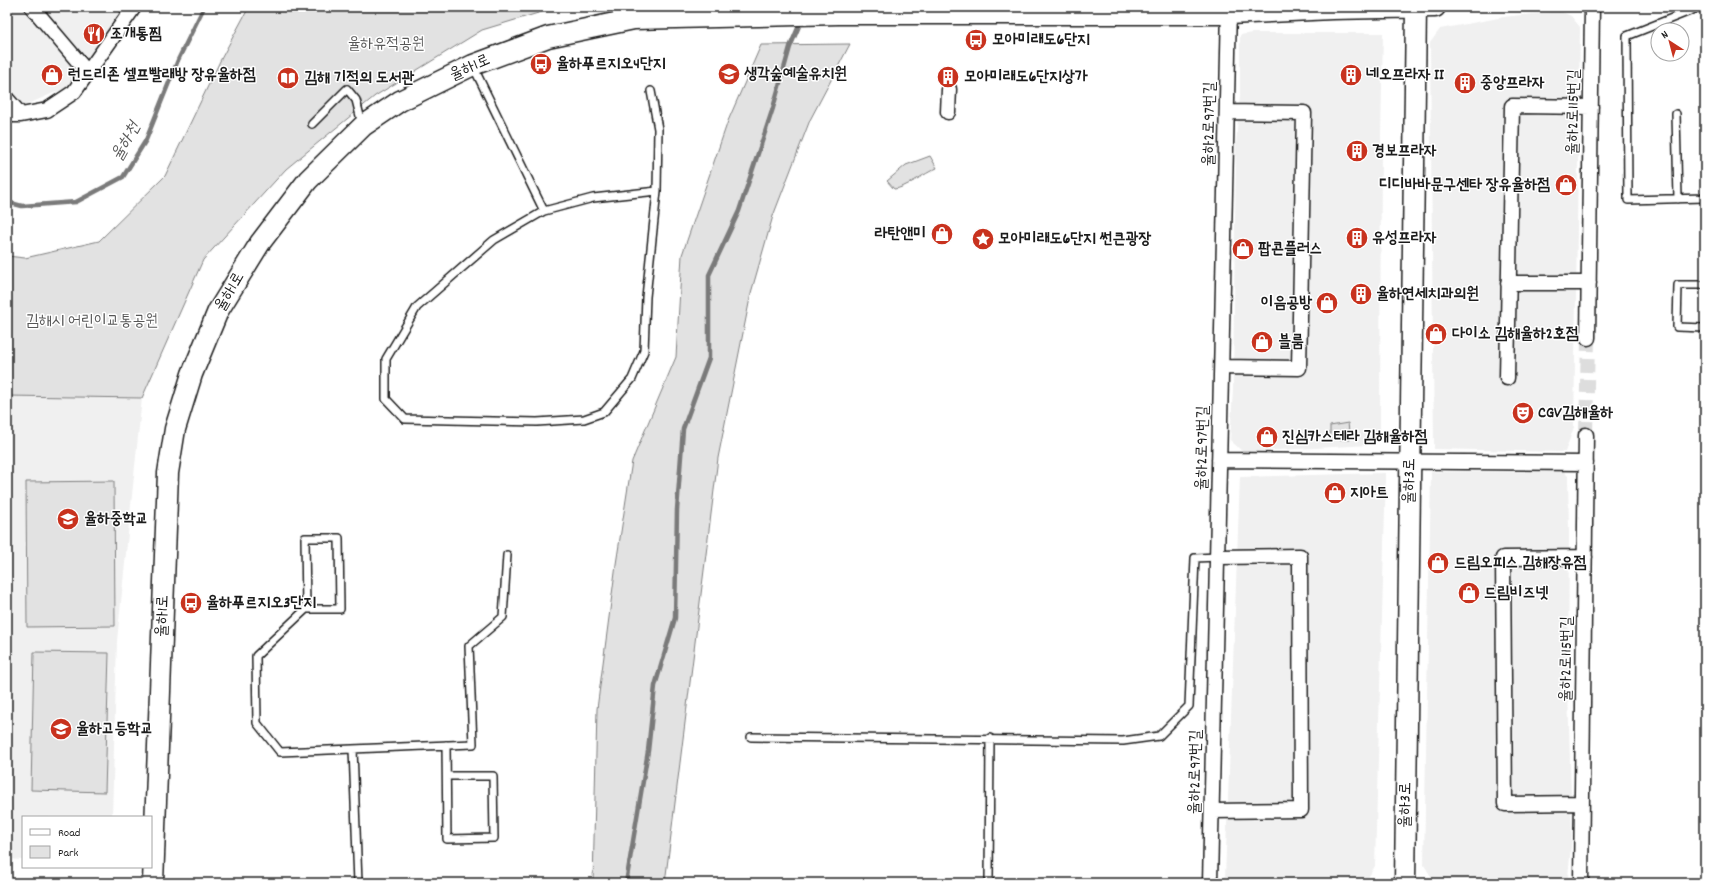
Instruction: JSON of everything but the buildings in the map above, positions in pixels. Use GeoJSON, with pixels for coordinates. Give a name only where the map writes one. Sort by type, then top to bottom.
{"type":"FeatureCollection","features":[{"type":"Feature","properties":{"kind":"street"},"geometry":{"type":"LineString","coordinates":[[32,7],[88,73]]}},
{"type":"Feature","properties":{"kind":"street"},"geometry":{"type":"LineString","coordinates":[[851,12],[1229,10],[1422,7]]}},
{"type":"Feature","properties":{"kind":"street","name":"율하3로"},"geometry":{"type":"LineString","coordinates":[[1405,883],[1410,462],[1422,7]]}},
{"type":"Feature","properties":{"kind":"street","name":"율하2로115번길"},"geometry":{"type":"LineString","coordinates":[[1588,338],[1592,7]]}},
{"type":"Feature","properties":{"kind":"street"},"geometry":{"type":"LineString","coordinates":[[7,115],[21,116],[47,110],[74,92],[133,8]]}},
{"type":"Feature","properties":{"kind":"street","name":"율하2로97번길"},"geometry":{"type":"LineString","coordinates":[[1210,883],[1229,10]]}},
{"type":"Feature","properties":{"kind":"street","name":"율하1로"},"geometry":{"type":"LineString","coordinates":[[153,883],[168,473],[175,429],[192,374],[218,311],[260,242],[308,180],[363,126],[400,101],[473,65],[548,37],[634,19],[851,12]]}},
{"type":"Feature","properties":{"kind":"street"},"geometry":{"type":"LineString","coordinates":[[948,112],[949,89]]}},
{"type":"Feature","properties":{"kind":"street"},"geometry":{"type":"LineString","coordinates":[[7,98],[21,116]]}},
{"type":"Feature","properties":{"kind":"street"},"geometry":{"type":"LineString","coordinates":[[1507,378],[1512,106],[1591,108]]}},
{"type":"Feature","properties":{"kind":"street"},"geometry":{"type":"LineString","coordinates":[[1222,367],[1299,368],[1304,113],[1227,112]]}},
{"type":"Feature","properties":{"kind":"street"},"geometry":{"type":"LineString","coordinates":[[1508,283],[1589,283]]}},
{"type":"Feature","properties":{"kind":"street","name":"율하2로115번길"},"geometry":{"type":"LineString","coordinates":[[1581,883],[1586,435]]}},
{"type":"Feature","properties":{"kind":"street"},"geometry":{"type":"LineString","coordinates":[[1220,460],[1586,463]]}},
{"type":"Feature","properties":{"kind":"street"},"geometry":{"type":"LineString","coordinates":[[1212,811],[1301,810],[1300,556],[1218,557]]}},
{"type":"Feature","properties":{"kind":"street"},"geometry":{"type":"LineString","coordinates":[[1582,803],[1505,804],[1503,558],[1585,557]]}},
{"type":"Feature","properties":{"kind":"lane"},"geometry":{"type":"LineString","coordinates":[[1700,7],[1627,36],[1628,200],[1705,198]]}},
{"type":"Feature","properties":{"kind":"lane"},"geometry":{"type":"LineString","coordinates":[[473,65],[544,211]]}},
{"type":"Feature","properties":{"kind":"lane"},"geometry":{"type":"LineString","coordinates":[[312,124],[347,89],[356,100],[363,126]]}},
{"type":"Feature","properties":{"kind":"lane"},"geometry":{"type":"LineString","coordinates":[[651,91],[658,129],[657,191],[646,296],[644,351],[632,379],[604,412],[584,419],[537,422],[405,419],[386,399],[386,359],[417,307],[494,240],[544,211],[593,198],[657,191]]}},
{"type":"Feature","properties":{"kind":"lane"},"geometry":{"type":"LineString","coordinates":[[1676,114],[1678,199]]}},
{"type":"Feature","properties":{"kind":"lane"},"geometry":{"type":"LineString","coordinates":[[1705,285],[1678,285],[1677,327],[1705,328]]}},
{"type":"Feature","properties":{"kind":"lane"},"geometry":{"type":"LineString","coordinates":[[306,609],[305,538],[339,538],[340,608],[306,609],[256,656],[257,723],[280,752],[473,744],[469,646],[503,617],[507,555]]}},
{"type":"Feature","properties":{"kind":"lane"},"geometry":{"type":"LineString","coordinates":[[751,737],[990,738],[1123,741],[1159,736],[1189,706],[1195,558],[1218,557]]}},
{"type":"Feature","properties":{"kind":"lane"},"geometry":{"type":"LineString","coordinates":[[989,883],[990,738]]}},
{"type":"Feature","properties":{"kind":"lane"},"geometry":{"type":"LineString","coordinates":[[446,745],[448,839],[494,838],[493,776],[447,776]]}},
{"type":"Feature","properties":{"kind":"lane"},"geometry":{"type":"LineString","coordinates":[[353,749],[358,883]]}},
{"type":"Feature","properties":{"kind":"shaded area"},"geometry":{"type":"Polygon","coordinates":[[[7,7],[123,7],[70,86],[7,113],[7,7]]]}},
{"type":"Feature","properties":{"kind":"shaded area"},"geometry":{"type":"Polygon","coordinates":[[[1560,11],[1571,16],[1580,27],[1574,427],[1565,452],[1434,449],[1430,43],[1440,29],[1504,17],[1560,11]]]}},
{"type":"Feature","properties":{"kind":"shaded area"},"geometry":{"type":"Polygon","coordinates":[[[1252,33],[1383,33],[1381,136],[1380,430],[1370,445],[1243,452],[1230,440],[1233,390],[1236,143],[1240,95],[1240,35],[1252,33]]]}},
{"type":"Feature","properties":{"kind":"shaded area","name":"율하중학교"},"geometry":{"type":"Polygon","coordinates":[[[7,396],[142,398],[117,641],[112,816],[22,816],[22,860],[7,859],[7,396]]]}},
{"type":"Feature","properties":{"kind":"shaded area"},"geometry":{"type":"Polygon","coordinates":[[[1563,471],[1568,476],[1569,532],[1568,687],[1572,836],[1568,877],[1562,883],[1435,883],[1424,865],[1431,472],[1563,471]]]}},
{"type":"Feature","properties":{"kind":"shaded area"},"geometry":{"type":"Polygon","coordinates":[[[1386,473],[1375,866],[1365,883],[1230,883],[1225,878],[1240,477],[1386,473]]]}},
{"type":"Feature","properties":{"kind":"green space","name":"김해시 어린이교통공원"},"geometry":{"type":"Polygon","coordinates":[[[249,7],[558,7],[482,30],[375,96],[286,169],[203,260],[142,398],[7,396],[7,256],[25,258],[99,241],[165,176],[220,61],[249,7]]]}},
{"type":"Feature","properties":{"kind":"green space"},"geometry":{"type":"Polygon","coordinates":[[[850,44],[810,120],[773,216],[751,293],[718,458],[665,883],[593,883],[597,709],[616,564],[632,461],[676,357],[682,255],[728,121],[761,45],[850,44]]]}},
{"type":"Feature","properties":{"kind":"green space"},"geometry":{"type":"Polygon","coordinates":[[[930,156],[937,168],[909,184],[898,188],[894,189],[887,181],[906,165],[930,156]]]}},
{"type":"Feature","properties":{"kind":"green space"},"geometry":{"type":"Polygon","coordinates":[[[1348,423],[1350,440],[1330,439],[1330,426],[1348,423]]]}},
{"type":"Feature","properties":{"kind":"green space"},"geometry":{"type":"Polygon","coordinates":[[[114,481],[115,626],[27,627],[26,482],[114,481]]]}},
{"type":"Feature","properties":{"kind":"green space"},"geometry":{"type":"Polygon","coordinates":[[[34,652],[109,653],[105,792],[31,790],[34,652]]]}},
{"type":"Feature","properties":{"kind":"waterway","name":"율하천"},"geometry":{"type":"LineString","coordinates":[[7,202],[22,206],[76,202],[123,177],[146,140],[178,60],[204,7]]}},
{"type":"Feature","properties":{"kind":"waterway"},"geometry":{"type":"LineString","coordinates":[[626,883],[648,751],[655,686],[675,618],[677,510],[683,429],[709,358],[709,275],[739,211],[773,108],[790,47],[801,21]]}},
{"type":"Feature","properties":{"kind":"tunnel"},"geometry":{"type":"LineString","coordinates":[[1586,435],[1588,338]]}},
{"type":"Feature","properties":{"kind":"place","name":"조개통찜"},"geometry":{"type":"Point","coordinates":[94,34]}},
{"type":"Feature","properties":{"kind":"place","name":"모아미래도6단지"},"geometry":{"type":"Point","coordinates":[976,40]}},
{"type":"Feature","properties":{"kind":"place","name":"율하푸르지오4단지"},"geometry":{"type":"Point","coordinates":[541,64]}},
{"type":"Feature","properties":{"kind":"place","name":"생각숲예술유치원"},"geometry":{"type":"Point","coordinates":[729,74]}},
{"type":"Feature","properties":{"kind":"place","name":"런드리존 셀프빨래방 장유율하점"},"geometry":{"type":"Point","coordinates":[52,75]}},
{"type":"Feature","properties":{"kind":"place","name":"네오프라자 II"},"geometry":{"type":"Point","coordinates":[1351,75]}},
{"type":"Feature","properties":{"kind":"place","name":"모아미래도6단지상가"},"geometry":{"type":"Point","coordinates":[948,77]}},
{"type":"Feature","properties":{"kind":"place","name":"김해 기적의 도서관"},"geometry":{"type":"Point","coordinates":[288,78]}},
{"type":"Feature","properties":{"kind":"place","name":"중앙프라자"},"geometry":{"type":"Point","coordinates":[1465,83]}},
{"type":"Feature","properties":{"kind":"place","name":"경보프라자"},"geometry":{"type":"Point","coordinates":[1357,151]}},
{"type":"Feature","properties":{"kind":"place","name":"디디바바문구센타 장유율하점"},"geometry":{"type":"Point","coordinates":[1566,185]}},
{"type":"Feature","properties":{"kind":"place","name":"라탄앤미"},"geometry":{"type":"Point","coordinates":[942,234]}},
{"type":"Feature","properties":{"kind":"place","name":"유성프라자"},"geometry":{"type":"Point","coordinates":[1357,238]}},
{"type":"Feature","properties":{"kind":"place","name":"모아미래도6단지 썬큰광장"},"geometry":{"type":"Point","coordinates":[983,239]}},
{"type":"Feature","properties":{"kind":"place","name":"팝콘플러스"},"geometry":{"type":"Point","coordinates":[1243,249]}},
{"type":"Feature","properties":{"kind":"place","name":"율하연세치과의원"},"geometry":{"type":"Point","coordinates":[1361,294]}},
{"type":"Feature","properties":{"kind":"place","name":"이음공방"},"geometry":{"type":"Point","coordinates":[1327,303]}},
{"type":"Feature","properties":{"kind":"place","name":"다이소 김해율하2호점"},"geometry":{"type":"Point","coordinates":[1436,334]}},
{"type":"Feature","properties":{"kind":"place","name":"블룸"},"geometry":{"type":"Point","coordinates":[1262,342]}},
{"type":"Feature","properties":{"kind":"place","name":"CGV김해율하"},"geometry":{"type":"Point","coordinates":[1523,413]}},
{"type":"Feature","properties":{"kind":"place","name":"진심카스테라 김해율하점"},"geometry":{"type":"Point","coordinates":[1267,437]}},
{"type":"Feature","properties":{"kind":"place","name":"지아트"},"geometry":{"type":"Point","coordinates":[1335,493]}},
{"type":"Feature","properties":{"kind":"place","name":"율하중학교"},"geometry":{"type":"Point","coordinates":[68,519]}},
{"type":"Feature","properties":{"kind":"place","name":"드림오피스 김해장유점"},"geometry":{"type":"Point","coordinates":[1438,563]}},
{"type":"Feature","properties":{"kind":"place","name":"드림비즈넷"},"geometry":{"type":"Point","coordinates":[1469,593]}},
{"type":"Feature","properties":{"kind":"place","name":"율하푸르지오3단지"},"geometry":{"type":"Point","coordinates":[191,603]}},
{"type":"Feature","properties":{"kind":"place","name":"율하고등학교"},"geometry":{"type":"Point","coordinates":[61,729]}},
{"type":"Feature","properties":{"kind":"park label","name":"율하유적공원"},"geometry":{"type":"Point","coordinates":[386,44]}}]}
